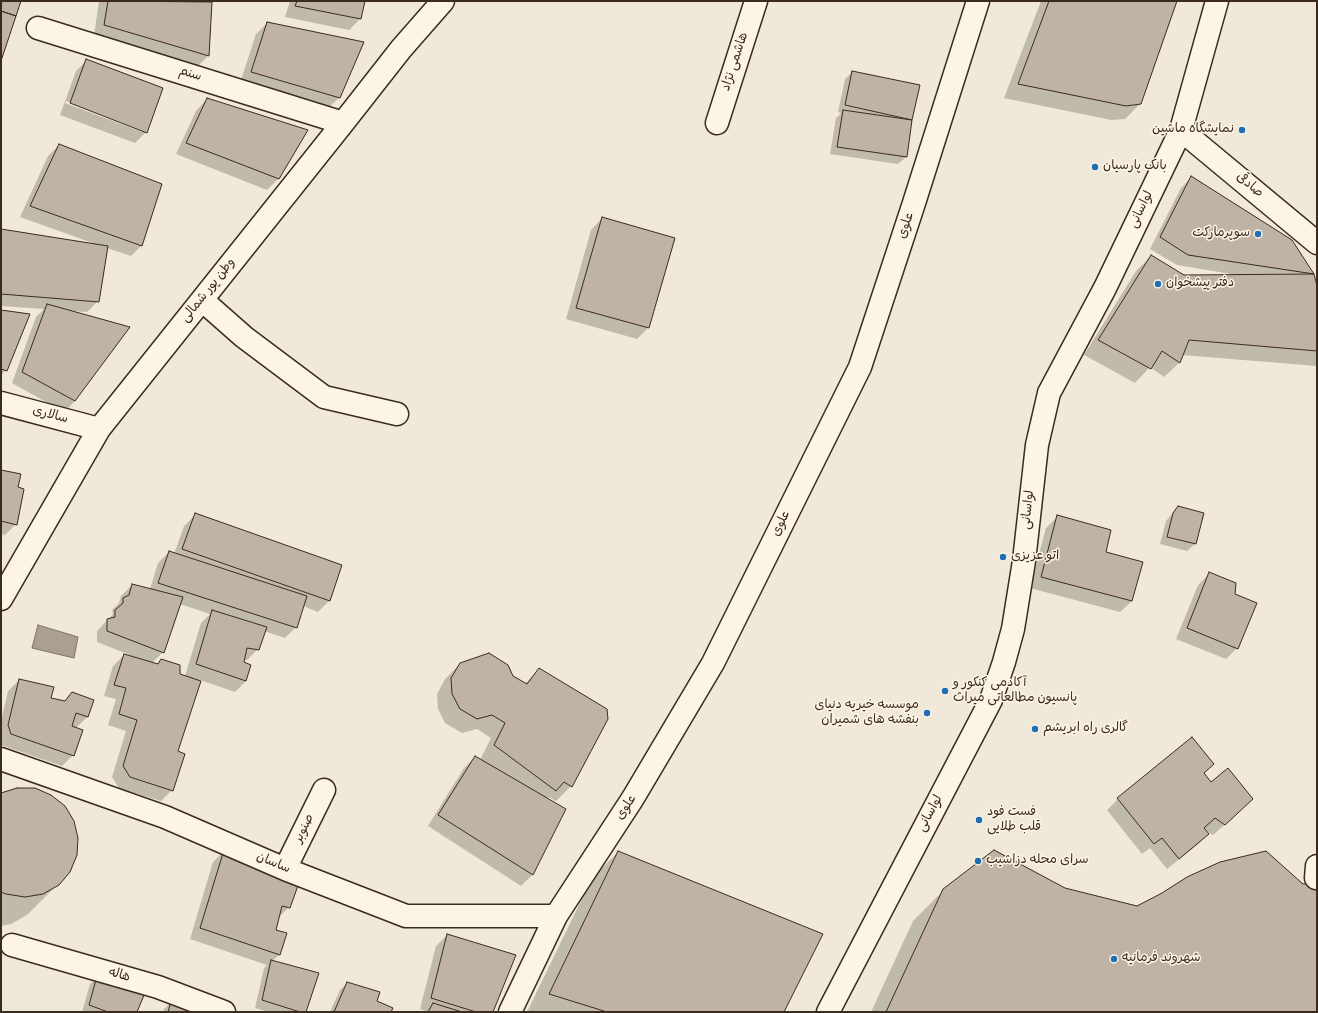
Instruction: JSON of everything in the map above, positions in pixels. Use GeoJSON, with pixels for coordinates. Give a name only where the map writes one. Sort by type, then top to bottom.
{"type":"FeatureCollection","features":[{"type":"Feature","properties":{"kind":"street","name":"وطن پور شمالی"},"geometry":{"type":"LineString","coordinates":[[1,599],[99,429],[401,49],[443,1]]}},
{"type":"Feature","properties":{"kind":"street","name":"هاشمی نژاد"},"geometry":{"type":"LineString","coordinates":[[717,123],[756,1]]}},
{"type":"Feature","properties":{"kind":"street","name":"علوی"},"geometry":{"type":"LineString","coordinates":[[510,1012],[556,916],[633,798],[713,663],[860,367],[978,1]]}},
{"type":"Feature","properties":{"kind":"street","name":"لواسانی"},"geometry":{"type":"LineString","coordinates":[[828,1012],[991,700],[1013,629],[1023,568],[1037,445],[1049,393],[1105,288],[1181,130],[1217,1]]}},
{"type":"Feature","properties":{"kind":"street","name":"سنم"},"geometry":{"type":"LineString","coordinates":[[38,28],[343,123]]}},
{"type":"Feature","properties":{"kind":"street","name":"صادقی"},"geometry":{"type":"LineString","coordinates":[[1181,130],[1317,243]]}},
{"type":"Feature","properties":{"kind":"street"},"geometry":{"type":"LineString","coordinates":[[202,300],[244,337],[324,397],[397,414]]}},
{"type":"Feature","properties":{"kind":"street","name":"سالاری"},"geometry":{"type":"LineString","coordinates":[[1,403],[99,429]]}},
{"type":"Feature","properties":{"kind":"street","name":"ساسان"},"geometry":{"type":"LineString","coordinates":[[1,759],[165,817],[285,869],[406,916],[556,916]]}},
{"type":"Feature","properties":{"kind":"street","name":"صنوبر"},"geometry":{"type":"LineString","coordinates":[[285,869],[324,790]]}},
{"type":"Feature","properties":{"kind":"street","name":"هاله"},"geometry":{"type":"LineString","coordinates":[[12,945],[158,987],[224,1012]]}},
{"type":"Feature","properties":{"kind":"shaded area"},"geometry":{"type":"Polygon","coordinates":[[[38,625],[78,637],[74,658],[32,648],[38,625]]]}},
{"type":"Feature","properties":{"kind":"building"},"geometry":{"type":"Polygon","coordinates":[[[1,1],[21,1],[16,16],[1,11],[1,1]]]}},
{"type":"Feature","properties":{"kind":"building"},"geometry":{"type":"Polygon","coordinates":[[[108,1],[212,2],[209,56],[104,25],[108,1]]]}},
{"type":"Feature","properties":{"kind":"building"},"geometry":{"type":"Polygon","coordinates":[[[297,1],[365,1],[361,19],[295,6],[297,1]]]}},
{"type":"Feature","properties":{"kind":"building"},"geometry":{"type":"Polygon","coordinates":[[[1049,1],[1177,1],[1141,104],[1126,106],[1018,84],[1049,1]]]}},
{"type":"Feature","properties":{"kind":"building"},"geometry":{"type":"Polygon","coordinates":[[[1,11],[16,16],[1,61],[1,11]]]}},
{"type":"Feature","properties":{"kind":"building"},"geometry":{"type":"Polygon","coordinates":[[[267,22],[364,42],[340,98],[251,72],[267,22]]]}},
{"type":"Feature","properties":{"kind":"building"},"geometry":{"type":"Polygon","coordinates":[[[86,59],[163,88],[147,133],[70,103],[86,59]]]}},
{"type":"Feature","properties":{"kind":"building"},"geometry":{"type":"Polygon","coordinates":[[[852,71],[920,85],[912,120],[845,105],[852,71]]]}},
{"type":"Feature","properties":{"kind":"building"},"geometry":{"type":"Polygon","coordinates":[[[207,98],[308,130],[279,179],[186,143],[207,98]]]}},
{"type":"Feature","properties":{"kind":"building"},"geometry":{"type":"Polygon","coordinates":[[[843,110],[912,120],[907,157],[837,147],[843,110]]]}},
{"type":"Feature","properties":{"kind":"building"},"geometry":{"type":"Polygon","coordinates":[[[59,144],[162,184],[142,246],[30,206],[59,144]]]}},
{"type":"Feature","properties":{"kind":"building"},"geometry":{"type":"Polygon","coordinates":[[[1191,176],[1292,240],[1314,274],[1188,255],[1160,237],[1191,176]]]}},
{"type":"Feature","properties":{"kind":"building"},"geometry":{"type":"Polygon","coordinates":[[[602,217],[675,238],[649,328],[576,308],[602,217]]]}},
{"type":"Feature","properties":{"kind":"building"},"geometry":{"type":"Polygon","coordinates":[[[1,229],[108,246],[99,302],[1,294],[1,229]]]}},
{"type":"Feature","properties":{"kind":"building"},"geometry":{"type":"Polygon","coordinates":[[[1151,255],[1184,275],[1314,274],[1317,286],[1317,351],[1189,340],[1180,363],[1162,351],[1151,369],[1098,340],[1151,255]]]}},
{"type":"Feature","properties":{"kind":"building"},"geometry":{"type":"Polygon","coordinates":[[[47,304],[130,327],[75,401],[22,372],[47,304]]]}},
{"type":"Feature","properties":{"kind":"building"},"geometry":{"type":"Polygon","coordinates":[[[1,310],[30,314],[7,371],[1,369],[1,310]]]}},
{"type":"Feature","properties":{"kind":"building"},"geometry":{"type":"Polygon","coordinates":[[[1,470],[21,474],[18,487],[24,489],[17,525],[1,521],[1,470]]]}},
{"type":"Feature","properties":{"kind":"building"},"geometry":{"type":"Polygon","coordinates":[[[1178,506],[1204,513],[1196,544],[1167,537],[1173,513],[1178,506]]]}},
{"type":"Feature","properties":{"kind":"building"},"geometry":{"type":"Polygon","coordinates":[[[195,513],[342,565],[330,601],[182,549],[195,513]]]}},
{"type":"Feature","properties":{"kind":"building"},"geometry":{"type":"Polygon","coordinates":[[[1057,515],[1111,530],[1106,552],[1143,562],[1132,601],[1041,577],[1057,515]]]}},
{"type":"Feature","properties":{"kind":"building"},"geometry":{"type":"Polygon","coordinates":[[[169,551],[307,596],[297,628],[158,583],[169,551]]]}},
{"type":"Feature","properties":{"kind":"building"},"geometry":{"type":"Polygon","coordinates":[[[1209,572],[1236,583],[1235,594],[1257,603],[1238,649],[1187,628],[1209,572]]]}},
{"type":"Feature","properties":{"kind":"building"},"geometry":{"type":"Polygon","coordinates":[[[132,584],[183,597],[164,653],[107,631],[107,619],[115,617],[115,610],[123,603],[123,598],[129,595],[132,584]]]}},
{"type":"Feature","properties":{"kind":"building"},"geometry":{"type":"Polygon","coordinates":[[[212,610],[267,627],[259,650],[247,648],[244,662],[251,665],[246,681],[196,664],[212,610]]]}},
{"type":"Feature","properties":{"kind":"building"},"geometry":{"type":"Polygon","coordinates":[[[489,653],[508,665],[513,676],[527,684],[539,668],[607,709],[608,719],[572,787],[564,782],[556,791],[494,745],[505,723],[492,715],[477,719],[460,709],[452,694],[451,678],[460,663],[489,653]]]}},
{"type":"Feature","properties":{"kind":"building"},"geometry":{"type":"Polygon","coordinates":[[[124,654],[158,664],[161,659],[180,665],[180,674],[201,681],[178,751],[185,754],[173,791],[130,777],[123,766],[137,720],[119,714],[126,688],[114,685],[124,654]]]}},
{"type":"Feature","properties":{"kind":"building"},"geometry":{"type":"Polygon","coordinates":[[[19,679],[54,687],[51,698],[65,701],[72,692],[94,700],[88,717],[76,713],[72,726],[83,730],[74,756],[11,734],[8,725],[19,679]]]}},
{"type":"Feature","properties":{"kind":"building"},"geometry":{"type":"Polygon","coordinates":[[[1192,737],[1214,764],[1204,773],[1211,782],[1228,768],[1253,799],[1225,825],[1215,818],[1204,828],[1209,834],[1179,859],[1162,838],[1154,844],[1117,798],[1192,737]]]}},
{"type":"Feature","properties":{"kind":"building"},"geometry":{"type":"Polygon","coordinates":[[[475,756],[566,809],[533,875],[438,815],[475,756]]]}},
{"type":"Feature","properties":{"kind":"building"},"geometry":{"type":"Polygon","coordinates":[[[17,788],[35,788],[51,795],[65,806],[74,821],[78,838],[77,855],[70,872],[59,885],[43,894],[25,897],[1,892],[1,793],[17,788]]]}},
{"type":"Feature","properties":{"kind":"building"},"geometry":{"type":"Polygon","coordinates":[[[224,850],[300,880],[290,908],[282,906],[276,930],[287,933],[280,955],[200,928],[224,850]]]}},
{"type":"Feature","properties":{"kind":"building","name":"شهروند فرمانیه"},"geometry":{"type":"Polygon","coordinates":[[[994,850],[1065,888],[1137,906],[1162,893],[1187,877],[1220,862],[1266,851],[1303,884],[1317,883],[1317,1012],[886,1012],[943,889],[994,850]]]}},
{"type":"Feature","properties":{"kind":"building"},"geometry":{"type":"Polygon","coordinates":[[[618,851],[823,934],[784,1012],[607,1012],[549,994],[618,851]]]}},
{"type":"Feature","properties":{"kind":"building"},"geometry":{"type":"Polygon","coordinates":[[[447,934],[516,955],[493,1012],[476,1012],[431,998],[447,934]]]}},
{"type":"Feature","properties":{"kind":"building"},"geometry":{"type":"Polygon","coordinates":[[[271,960],[319,973],[306,1012],[300,1012],[262,1000],[271,960]]]}},
{"type":"Feature","properties":{"kind":"building"},"geometry":{"type":"Polygon","coordinates":[[[97,976],[147,988],[137,1012],[108,1012],[89,1005],[97,976]]]}},
{"type":"Feature","properties":{"kind":"building"},"geometry":{"type":"Polygon","coordinates":[[[347,982],[380,992],[377,1001],[393,1008],[391,1012],[334,1012],[347,982]]]}},
{"type":"Feature","properties":{"kind":"building"},"geometry":{"type":"Polygon","coordinates":[[[171,1001],[202,1012],[168,1012],[171,1001]]]}},
{"type":"Feature","properties":{"kind":"building"},"geometry":{"type":"Polygon","coordinates":[[[433,1003],[462,1012],[428,1012],[433,1003]]]}},
{"type":"Feature","properties":{"kind":"place","name":"نمایشگاه ماشین"},"geometry":{"type":"Point","coordinates":[1242,130]}},
{"type":"Feature","properties":{"kind":"place","name":"بانک پارسیان"},"geometry":{"type":"Point","coordinates":[1095,167]}},
{"type":"Feature","properties":{"kind":"place","name":"سوپرمارکت"},"geometry":{"type":"Point","coordinates":[1258,234]}},
{"type":"Feature","properties":{"kind":"place","name":"دفتر پیشخوان"},"geometry":{"type":"Point","coordinates":[1158,284]}},
{"type":"Feature","properties":{"kind":"place","name":"اتو عزیزی"},"geometry":{"type":"Point","coordinates":[1003,557]}},
{"type":"Feature","properties":{"kind":"place","name":"آکادمی کنکور و پانسیون مطالعاتی میراث"},"geometry":{"type":"Point","coordinates":[945,691]}},
{"type":"Feature","properties":{"kind":"place","name":"موسسه خیریه دنیای بنفشه های شمیران"},"geometry":{"type":"Point","coordinates":[927,713]}},
{"type":"Feature","properties":{"kind":"place","name":"گالری راه ابریشم"},"geometry":{"type":"Point","coordinates":[1035,729]}},
{"type":"Feature","properties":{"kind":"place","name":"فست فود قلب طلایی"},"geometry":{"type":"Point","coordinates":[979,820]}},
{"type":"Feature","properties":{"kind":"place","name":"سرای محله دزاشیب"},"geometry":{"type":"Point","coordinates":[978,861]}},
{"type":"Feature","properties":{"kind":"place","name":"شهروند فرمانیه"},"geometry":{"type":"Point","coordinates":[1114,959]}}]}
